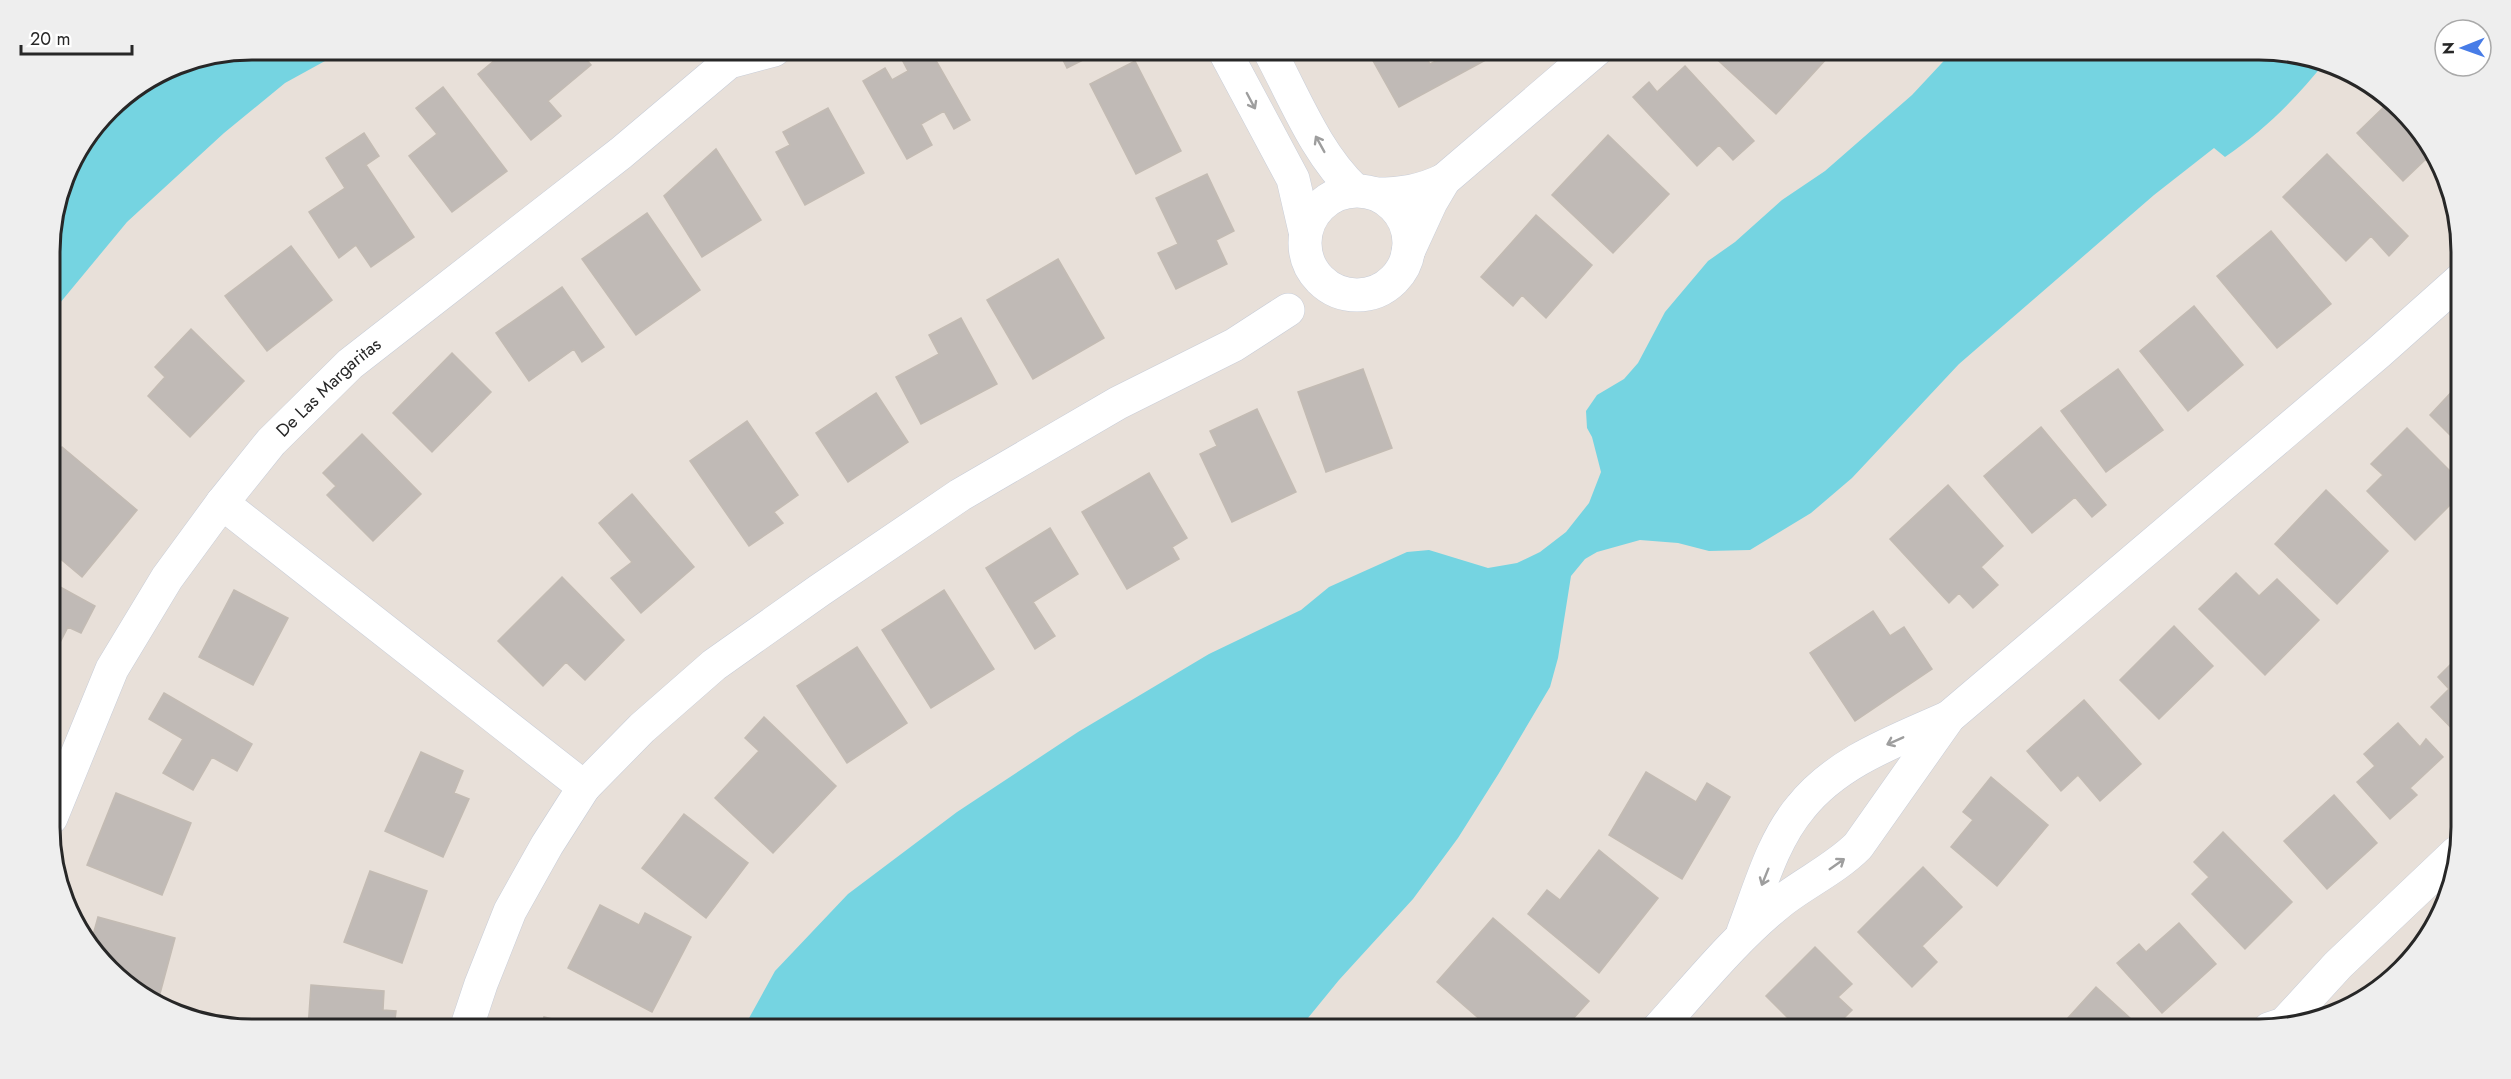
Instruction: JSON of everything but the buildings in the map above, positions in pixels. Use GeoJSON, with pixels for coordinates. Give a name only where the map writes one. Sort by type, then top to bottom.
{"type":"FeatureCollection","features":[{"type":"Feature","properties":{"kind":"street","name":"De Las Margaritas"},"geometry":{"type":"LineString","coordinates":[[60,796],[112,669],[167,578],[222,503],[271,442],[350,364],[621,153],[726,60]]}},
{"type":"Feature","properties":{"kind":"street"},"geometry":{"type":"LineString","coordinates":[[1229,60],[1293,179],[1314,274],[1327,286],[1342,294],[1360,296]]}},
{"type":"Feature","properties":{"kind":"street"},"geometry":{"type":"LineString","coordinates":[[1274,60],[1340,177],[1391,203],[1403,218],[1409,234],[1408,252]]}},
{"type":"Feature","properties":{"kind":"street"},"geometry":{"type":"LineString","coordinates":[[1288,310],[1301,287],[1312,215],[1323,202],[1338,194],[1366,192],[1401,194],[1422,190],[1444,180],[1584,60]]}},
{"type":"Feature","properties":{"kind":"street"},"geometry":{"type":"LineString","coordinates":[[469,1019],[480,984],[510,911],[547,845],[584,787],[642,728],[714,665],[960,495],[1118,404],[1234,345],[1288,310],[1377,292],[1392,283],[1403,269],[1408,252],[1431,202],[1444,180]]}},
{"type":"Feature","properties":{"kind":"street"},"geometry":{"type":"LineString","coordinates":[[1667,1019],[1741,938],[1784,900],[1844,860],[1858,846],[1949,717],[2369,361],[2451,288]]}},
{"type":"Feature","properties":{"kind":"street"},"geometry":{"type":"LineString","coordinates":[[222,503],[584,787]]}},
{"type":"Feature","properties":{"kind":"street"},"geometry":{"type":"LineString","coordinates":[[1741,938],[1775,852],[1800,807],[1827,780],[1849,764],[1949,717]]}},
{"type":"Feature","properties":{"kind":"street"},"geometry":{"type":"LineString","coordinates":[[2292,1016],[2338,965],[2448,861]]}},
{"type":"Feature","properties":{"kind":"water"},"geometry":{"type":"Polygon","coordinates":[[[239,60],[327,60],[285,83],[224,133],[127,222],[60,303],[60,239],[67,202],[75,178],[92,145],[116,116],[145,92],[178,75],[202,67],[239,60]]]}},
{"type":"Feature","properties":{"kind":"water"},"geometry":{"type":"Polygon","coordinates":[[[1945,60],[2259,60],[2297,64],[2319,69],[2290,102],[2253,136],[2225,157],[2214,148],[2154,195],[1959,364],[1852,478],[1811,513],[1750,550],[1709,551],[1678,543],[1640,540],[1597,552],[1585,559],[1571,576],[1558,658],[1550,687],[1499,773],[1458,838],[1413,899],[1339,980],[1307,1019],[749,1019],[775,971],[848,894],[957,812],[1078,732],[1209,654],[1301,610],[1329,587],[1407,552],[1429,550],[1488,568],[1517,563],[1540,552],[1566,532],[1589,503],[1601,472],[1592,437],[1587,428],[1586,411],[1597,395],[1624,379],[1638,363],[1665,312],[1708,261],[1735,242],[1782,200],[1825,171],[1912,95],[1945,60]]]}}]}
